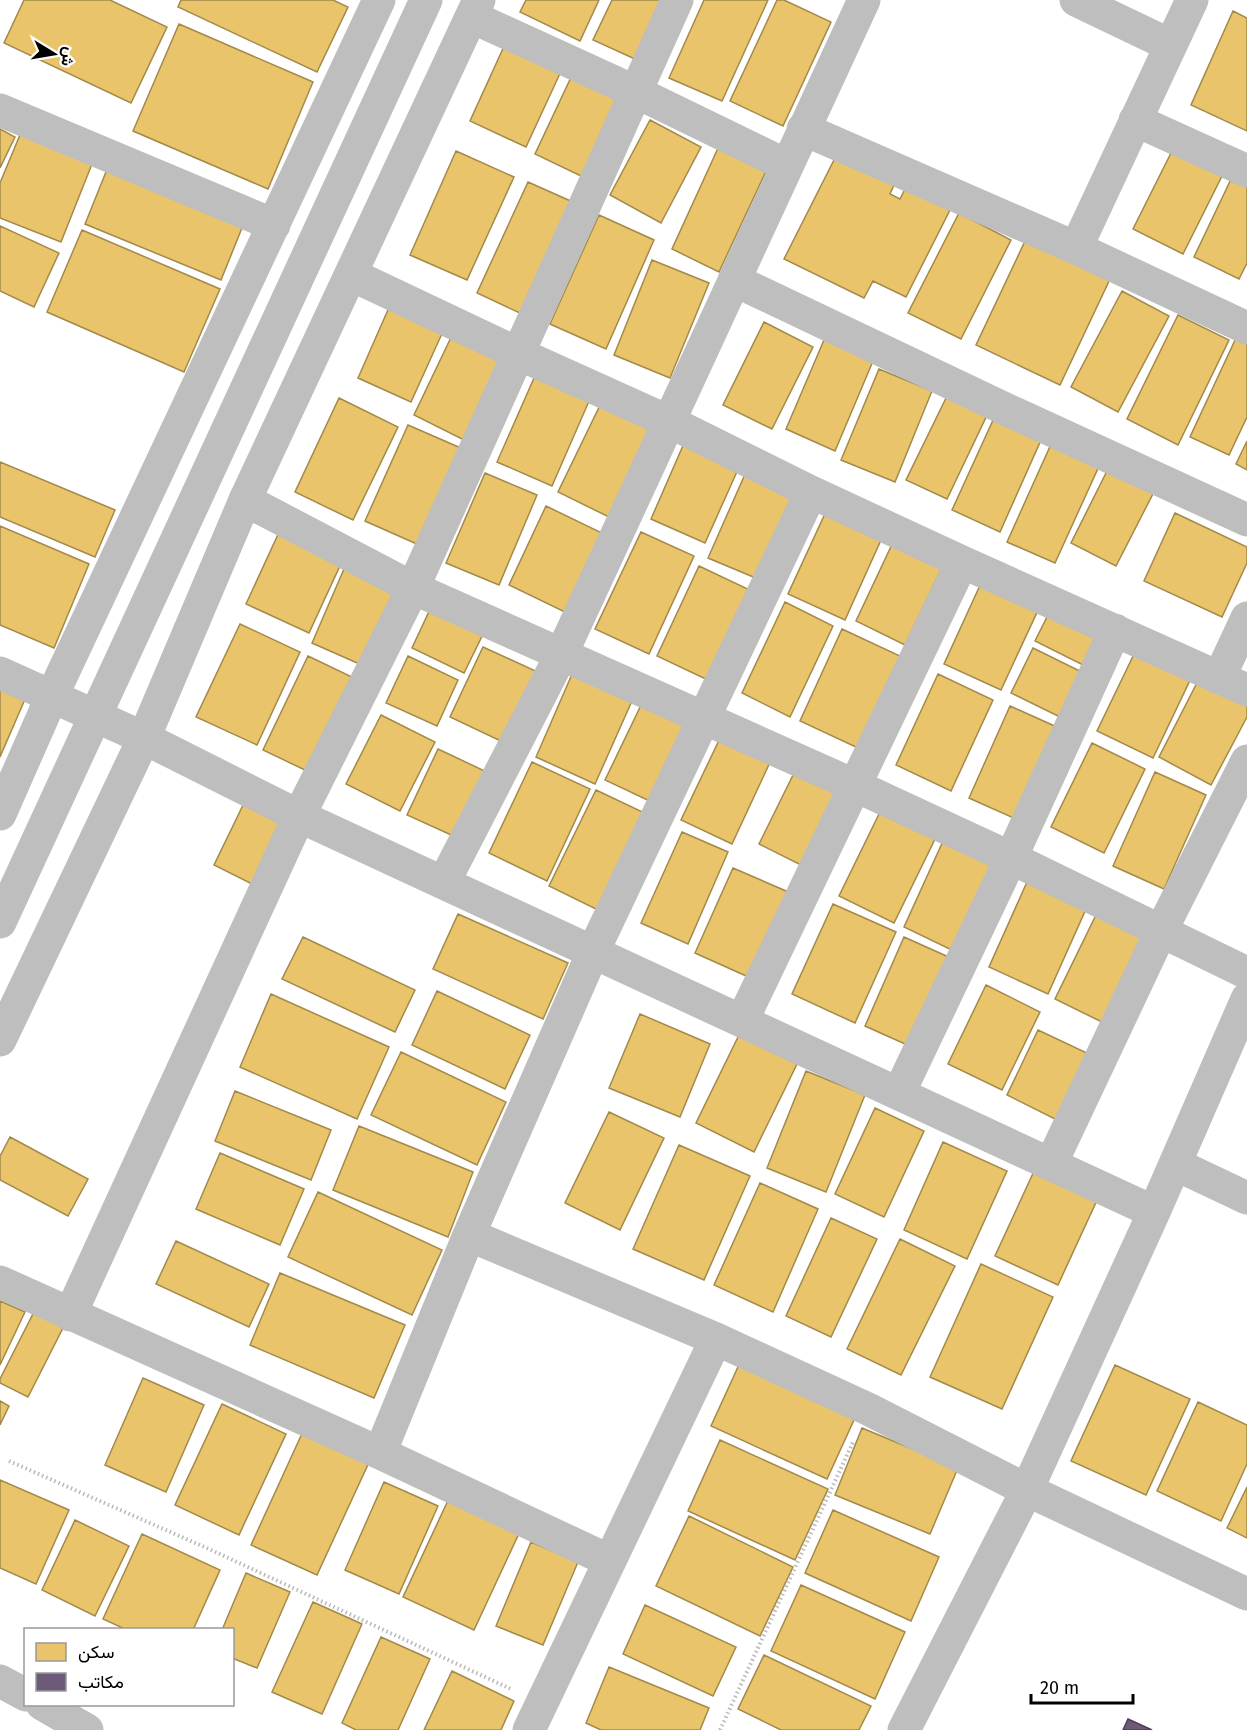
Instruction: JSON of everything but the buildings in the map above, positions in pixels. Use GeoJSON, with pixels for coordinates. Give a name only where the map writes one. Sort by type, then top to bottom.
{"type":"FeatureCollection","features":[{"type":"Feature","properties":{"kind":"street"},"geometry":{"type":"LineString","coordinates":[[0,814],[52,696],[379,0]]}},
{"type":"Feature","properties":{"kind":"street"},"geometry":{"type":"LineString","coordinates":[[0,922],[426,0]]}},
{"type":"Feature","properties":{"kind":"street"},"geometry":{"type":"LineString","coordinates":[[70,1315],[299,816],[413,588],[677,0]]}},
{"type":"Feature","properties":{"kind":"street"},"geometry":{"type":"LineString","coordinates":[[444,882],[562,653],[864,0]]}},
{"type":"Feature","properties":{"kind":"street"},"geometry":{"type":"LineString","coordinates":[[1076,0],[1170,45]]}},
{"type":"Feature","properties":{"kind":"street"},"geometry":{"type":"LineString","coordinates":[[1076,248],[1192,0]]}},
{"type":"Feature","properties":{"kind":"street"},"geometry":{"type":"LineString","coordinates":[[0,1040],[144,738],[245,500],[476,9],[636,92],[786,165]]}},
{"type":"Feature","properties":{"kind":"street"},"geometry":{"type":"LineString","coordinates":[[0,110],[274,225]]}},
{"type":"Feature","properties":{"kind":"street"},"geometry":{"type":"LineString","coordinates":[[1135,120],[1247,171]]}},
{"type":"Feature","properties":{"kind":"street"},"geometry":{"type":"LineString","coordinates":[[803,129],[1076,248],[1247,328]]}},
{"type":"Feature","properties":{"kind":"street"},"geometry":{"type":"LineString","coordinates":[[352,275],[670,422],[811,492],[1233,684],[1247,618]]}},
{"type":"Feature","properties":{"kind":"street"},"geometry":{"type":"LineString","coordinates":[[734,280],[1014,413],[1247,520]]}},
{"type":"Feature","properties":{"kind":"street"},"geometry":{"type":"LineString","coordinates":[[380,1453],[469,1235],[593,952],[811,492]]}},
{"type":"Feature","properties":{"kind":"street"},"geometry":{"type":"LineString","coordinates":[[245,500],[413,588],[856,786],[1011,858],[1247,973]]}},
{"type":"Feature","properties":{"kind":"street"},"geometry":{"type":"LineString","coordinates":[[742,1021],[962,562]]}},
{"type":"Feature","properties":{"kind":"street"},"geometry":{"type":"LineString","coordinates":[[899,1093],[1011,858],[1115,630]]}},
{"type":"Feature","properties":{"kind":"street"},"geometry":{"type":"LineString","coordinates":[[0,674],[144,738],[299,816],[1154,1212]]}},
{"type":"Feature","properties":{"kind":"street"},"geometry":{"type":"LineString","coordinates":[[1051,1164],[1161,931],[1247,761]]}},
{"type":"Feature","properties":{"kind":"street"},"geometry":{"type":"LineString","coordinates":[[904,1730],[1027,1490],[1154,1212],[1247,999]]}},
{"type":"Feature","properties":{"kind":"street"},"geometry":{"type":"LineString","coordinates":[[1175,1164],[1247,1198]]}},
{"type":"Feature","properties":{"kind":"street"},"geometry":{"type":"LineString","coordinates":[[469,1235],[716,1339],[868,1409],[1027,1490],[1247,1594]]}},
{"type":"Feature","properties":{"kind":"street"},"geometry":{"type":"LineString","coordinates":[[0,1282],[380,1453],[610,1561]]}},
{"type":"Feature","properties":{"kind":"street"},"geometry":{"type":"LineString","coordinates":[[536,1717],[716,1339]]}},
{"type":"Feature","properties":{"kind":"street"},"geometry":{"type":"LineString","coordinates":[[0,1681],[24,1694]]}},
{"type":"Feature","properties":{"kind":"street"},"geometry":{"type":"LineString","coordinates":[[45,1706],[87,1730]]}},
{"type":"Feature","properties":{"kind":"path"},"geometry":{"type":"LineString","coordinates":[[720,1730],[868,1409]]}},
{"type":"Feature","properties":{"kind":"path"},"geometry":{"type":"LineString","coordinates":[[9,1461],[209,1549],[536,1717]]}}]}
